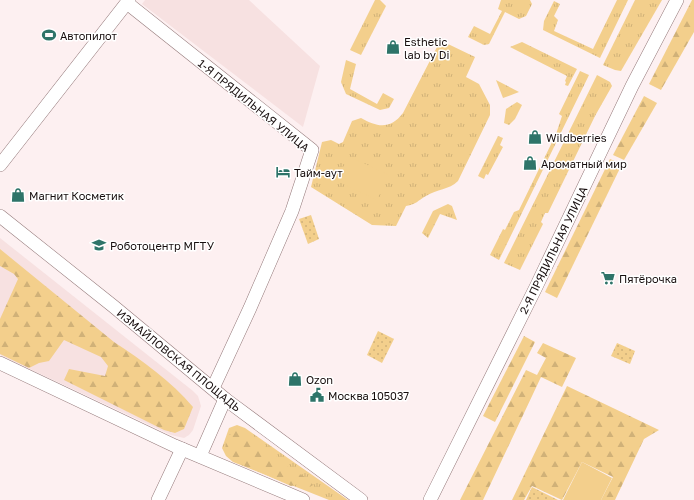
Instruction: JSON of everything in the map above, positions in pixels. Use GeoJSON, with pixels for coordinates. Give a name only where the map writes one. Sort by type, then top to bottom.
{"type":"FeatureCollection","features":[{"type":"Feature","properties":{"kind":"street","name":"2-Я ПРЯДИЛЬНАЯ УЛИЦА"},"geometry":{"type":"LineString","coordinates":[[430,500],[536,286],[632,86],[677,0]]}},
{"type":"Feature","properties":{"kind":"street"},"geometry":{"type":"LineString","coordinates":[[0,165],[128,1]]}},
{"type":"Feature","properties":{"kind":"street","name":"1-Я ПРЯДИЛЬНАЯ УЛИЦА"},"geometry":{"type":"LineString","coordinates":[[128,1],[312,150],[295,196],[292,211],[213,388]]}},
{"type":"Feature","properties":{"kind":"street","name":"ИЗМАЙЛОВСКАЯ ПЛОЩАДЬ"},"geometry":{"type":"LineString","coordinates":[[0,216],[113,306],[225,399],[361,500]]}},
{"type":"Feature","properties":{"kind":"street"},"geometry":{"type":"LineString","coordinates":[[0,363],[182,449],[304,500]]}},
{"type":"Feature","properties":{"kind":"street"},"geometry":{"type":"LineString","coordinates":[[200,456],[225,399]]}},
{"type":"Feature","properties":{"kind":"street"},"geometry":{"type":"LineString","coordinates":[[158,500],[182,449]]}},
{"type":"Feature","properties":{"kind":"shaded area"},"geometry":{"type":"Polygon","coordinates":[[[145,0],[249,0],[320,66],[303,127],[142,4],[145,0]]]}},
{"type":"Feature","properties":{"kind":"shaded area"},"geometry":{"type":"Polygon","coordinates":[[[0,238],[198,396],[201,406],[193,430],[189,435],[184,438],[171,435],[0,355],[0,238]]]}},
{"type":"Feature","properties":{"kind":"green space"},"geometry":{"type":"Polygon","coordinates":[[[375,0],[380,0],[386,6],[361,55],[350,50],[375,0]]]}},
{"type":"Feature","properties":{"kind":"green space"},"geometry":{"type":"Polygon","coordinates":[[[501,0],[530,0],[532,4],[526,16],[519,19],[505,12],[489,44],[484,45],[468,37],[474,26],[490,34],[502,11],[498,9],[501,0]]]}},
{"type":"Feature","properties":{"kind":"green space"},"geometry":{"type":"Polygon","coordinates":[[[617,0],[628,0],[600,58],[543,30],[544,21],[554,1],[560,4],[554,16],[558,20],[554,31],[593,49],[617,0]]]}},
{"type":"Feature","properties":{"kind":"green space"},"geometry":{"type":"Polygon","coordinates":[[[635,0],[662,0],[621,71],[615,70],[603,65],[635,0]]]}},
{"type":"Feature","properties":{"kind":"green space"},"geometry":{"type":"Polygon","coordinates":[[[692,0],[694,0],[694,32],[661,90],[649,84],[692,0]]]}},
{"type":"Feature","properties":{"kind":"green space"},"geometry":{"type":"Polygon","coordinates":[[[522,42],[577,69],[568,86],[565,85],[567,76],[510,47],[522,42]]]}},
{"type":"Feature","properties":{"kind":"green space"},"geometry":{"type":"Polygon","coordinates":[[[448,44],[475,57],[466,77],[479,84],[490,105],[490,115],[458,181],[451,186],[430,194],[415,203],[406,206],[396,226],[372,225],[311,187],[322,142],[331,140],[339,144],[343,142],[352,121],[361,118],[378,125],[393,122],[403,113],[437,47],[448,44]]]}},
{"type":"Feature","properties":{"kind":"green space"},"geometry":{"type":"Polygon","coordinates":[[[346,60],[356,64],[350,89],[377,104],[383,93],[394,99],[389,108],[380,110],[346,94],[341,82],[346,60]]]}},
{"type":"Feature","properties":{"kind":"green space"},"geometry":{"type":"Polygon","coordinates":[[[580,71],[589,75],[499,260],[490,255],[503,229],[505,230],[514,212],[519,210],[556,134],[562,116],[559,114],[580,71]]]}},
{"type":"Feature","properties":{"kind":"green space"},"geometry":{"type":"Polygon","coordinates":[[[597,75],[610,82],[612,86],[595,116],[548,213],[545,213],[541,222],[543,224],[520,270],[504,263],[597,75]]]}},
{"type":"Feature","properties":{"kind":"green space"},"geometry":{"type":"Polygon","coordinates":[[[496,80],[519,92],[503,98],[496,80]]]}},
{"type":"Feature","properties":{"kind":"green space"},"geometry":{"type":"Polygon","coordinates":[[[644,96],[657,103],[624,160],[613,155],[644,96]]]}},
{"type":"Feature","properties":{"kind":"green space"},"geometry":{"type":"Polygon","coordinates":[[[517,102],[522,105],[515,119],[509,125],[504,123],[506,109],[517,102]]]}},
{"type":"Feature","properties":{"kind":"green space"},"geometry":{"type":"Polygon","coordinates":[[[498,136],[503,138],[500,145],[503,147],[488,175],[486,174],[484,179],[478,176],[498,136]]]}},
{"type":"Feature","properties":{"kind":"green space"},"geometry":{"type":"Polygon","coordinates":[[[348,156],[389,175],[377,200],[337,181],[348,156]]]}},
{"type":"Feature","properties":{"kind":"green space"},"geometry":{"type":"Polygon","coordinates":[[[610,159],[622,164],[557,298],[545,292],[610,159]]]}},
{"type":"Feature","properties":{"kind":"green space"},"geometry":{"type":"Polygon","coordinates":[[[448,204],[452,206],[457,220],[440,214],[428,238],[422,233],[433,211],[448,204]]]}},
{"type":"Feature","properties":{"kind":"green space"},"geometry":{"type":"Polygon","coordinates":[[[311,215],[319,239],[308,244],[299,219],[311,215]]]}},
{"type":"Feature","properties":{"kind":"green space"},"geometry":{"type":"Polygon","coordinates":[[[0,249],[114,342],[146,364],[176,389],[193,407],[184,429],[175,433],[164,430],[64,380],[69,369],[105,376],[108,366],[101,357],[64,340],[49,361],[39,363],[29,368],[0,354],[0,319],[18,279],[14,274],[0,266],[0,249]]]}},
{"type":"Feature","properties":{"kind":"green space"},"geometry":{"type":"Polygon","coordinates":[[[378,331],[394,339],[382,363],[367,355],[378,331]]]}},
{"type":"Feature","properties":{"kind":"green space"},"geometry":{"type":"Polygon","coordinates":[[[524,336],[535,342],[495,422],[483,416],[524,336]]]}},
{"type":"Feature","properties":{"kind":"green space"},"geometry":{"type":"Polygon","coordinates":[[[543,343],[576,358],[562,387],[541,377],[483,500],[460,500],[526,370],[537,375],[546,358],[537,353],[543,343]]]}},
{"type":"Feature","properties":{"kind":"green space"},"geometry":{"type":"Polygon","coordinates":[[[617,343],[635,351],[630,364],[611,356],[617,343]]]}},
{"type":"Feature","properties":{"kind":"green space"},"geometry":{"type":"Polygon","coordinates":[[[567,386],[659,430],[644,439],[615,500],[601,500],[613,477],[582,462],[562,500],[532,486],[524,500],[512,500],[567,386]]]}},
{"type":"Feature","properties":{"kind":"green space"},"geometry":{"type":"Polygon","coordinates":[[[237,425],[245,428],[348,500],[329,500],[233,462],[226,456],[222,448],[229,428],[237,425]]]}},
{"type":"Feature","properties":{"kind":"green space"},"geometry":{"type":"Polygon","coordinates":[[[234,430],[245,433],[252,442],[261,441],[285,465],[308,479],[313,485],[308,488],[298,484],[291,486],[236,462],[225,452],[226,440],[234,430]]]}},
{"type":"Feature","properties":{"kind":"green space"},"geometry":{"type":"Polygon","coordinates":[[[582,462],[612,478],[601,500],[563,500],[582,462]]]}},
{"type":"Feature","properties":{"kind":"green space"},"geometry":{"type":"Polygon","coordinates":[[[532,487],[558,500],[526,500],[532,487]]]}},
{"type":"Feature","properties":{"kind":"place","name":"Автопилот"},"geometry":{"type":"Point","coordinates":[49,35]}},
{"type":"Feature","properties":{"kind":"place","name":"Esthetic lab by Di"},"geometry":{"type":"Point","coordinates":[393,47]}},
{"type":"Feature","properties":{"kind":"place","name":"Wildberries"},"geometry":{"type":"Point","coordinates":[535,137]}},
{"type":"Feature","properties":{"kind":"place","name":"Ароматный мир"},"geometry":{"type":"Point","coordinates":[530,163]}},
{"type":"Feature","properties":{"kind":"place","name":"Тайм-аут"},"geometry":{"type":"Point","coordinates":[283,172]}},
{"type":"Feature","properties":{"kind":"place","name":"Магнит Косметик"},"geometry":{"type":"Point","coordinates":[18,195]}},
{"type":"Feature","properties":{"kind":"place","name":"Роботоцентр МГТУ"},"geometry":{"type":"Point","coordinates":[99,245]}},
{"type":"Feature","properties":{"kind":"place","name":"Пятёрочка"},"geometry":{"type":"Point","coordinates":[608,278]}},
{"type":"Feature","properties":{"kind":"place","name":"Ozon"},"geometry":{"type":"Point","coordinates":[295,379]}},
{"type":"Feature","properties":{"kind":"place","name":"Москва 105037"},"geometry":{"type":"Point","coordinates":[317,395]}}]}
